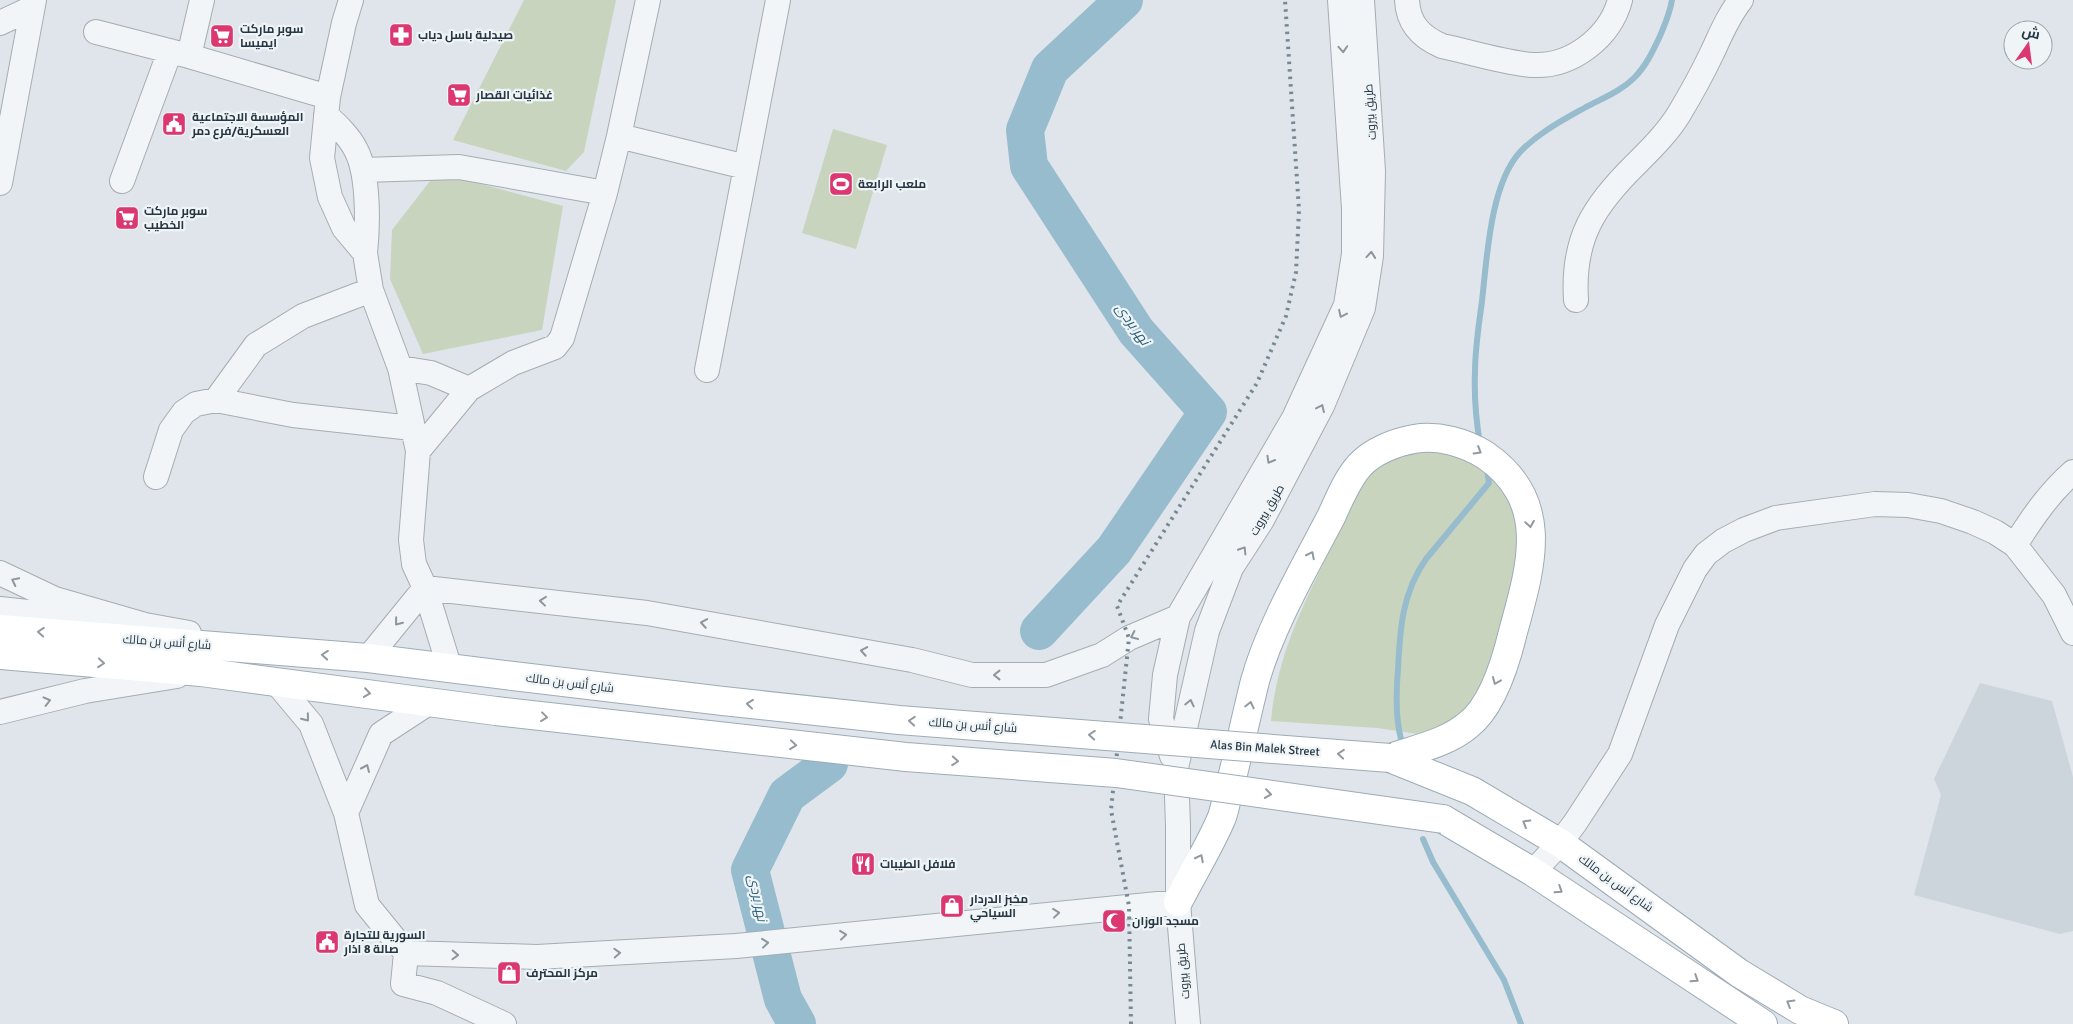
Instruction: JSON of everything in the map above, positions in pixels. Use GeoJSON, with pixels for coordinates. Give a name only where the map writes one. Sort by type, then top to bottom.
{"type":"FeatureCollection","features":[{"type":"Feature","properties":{"kind":"main road"},"geometry":{"type":"LineString","coordinates":[[1178,902],[1222,816],[1256,681],[1265,653],[1310,558],[1352,477],[1361,464],[1390,445],[1415,439],[1436,438],[1454,441],[1474,448],[1495,462],[1512,480],[1522,496],[1531,522],[1532,543],[1529,574],[1508,653],[1486,703],[1470,724],[1450,737],[1390,758]]}},
{"type":"Feature","properties":{"kind":"main road","name":"شارع أنس بن مالك"},"geometry":{"type":"LineString","coordinates":[[0,629],[368,658],[899,720],[1140,738]]}},
{"type":"Feature","properties":{"kind":"main road"},"geometry":{"type":"LineString","coordinates":[[0,655],[201,672],[496,711],[906,757],[1116,773],[1443,818],[1533,872],[1763,1024]]}},
{"type":"Feature","properties":{"kind":"main road","name":"Alas Bin Malek Street"},"geometry":{"type":"LineString","coordinates":[[1140,738],[1390,758]]}},
{"type":"Feature","properties":{"kind":"main road","name":"شارع أنس بن مالك"},"geometry":{"type":"LineString","coordinates":[[1390,758],[1472,791],[1560,843],[1739,973],[1800,1010],[1834,1024]]}},
{"type":"Feature","properties":{"kind":"street"},"geometry":{"type":"LineString","coordinates":[[122,182],[202,0]]}},
{"type":"Feature","properties":{"kind":"street"},"geometry":{"type":"LineString","coordinates":[[351,0],[344,23],[327,106],[322,158],[330,197],[344,228],[365,254]]}},
{"type":"Feature","properties":{"kind":"street"},"geometry":{"type":"LineString","coordinates":[[418,451],[469,389],[513,363],[555,347],[562,338],[605,193],[648,0]]}},
{"type":"Feature","properties":{"kind":"street"},"geometry":{"type":"LineString","coordinates":[[707,370],[778,0]]}},
{"type":"Feature","properties":{"kind":"street"},"geometry":{"type":"LineString","coordinates":[[1176,768],[1161,719],[1165,675],[1178,617],[1294,418],[1346,305],[1354,254],[1354,209],[1340,0]]}},
{"type":"Feature","properties":{"kind":"street","name":"طريق بيروت"},"geometry":{"type":"LineString","coordinates":[[1188,1024],[1178,902],[1176,768],[1207,631],[1231,568],[1262,520],[1322,406],[1363,308],[1371,256],[1373,171],[1362,0]]}},
{"type":"Feature","properties":{"kind":"street"},"geometry":{"type":"LineString","coordinates":[[1407,0],[1410,18],[1418,31],[1429,40],[1442,46],[1534,65],[1563,60],[1577,54],[1594,42],[1609,24],[1620,0]]}},
{"type":"Feature","properties":{"kind":"street"},"geometry":{"type":"LineString","coordinates":[[1576,300],[1575,277],[1577,260],[1588,226],[1595,212],[1618,182],[1648,152],[1678,116],[1695,87],[1722,28],[1741,0]]}},
{"type":"Feature","properties":{"kind":"street"},"geometry":{"type":"LineString","coordinates":[[0,23],[33,4]]}},
{"type":"Feature","properties":{"kind":"street"},"geometry":{"type":"LineString","coordinates":[[0,183],[33,4]]}},
{"type":"Feature","properties":{"kind":"street"},"geometry":{"type":"LineString","coordinates":[[96,32],[179,53],[327,106],[356,150],[363,170],[368,228],[365,254],[371,290],[400,368],[418,451],[411,540],[414,564],[425,588],[450,669]]}},
{"type":"Feature","properties":{"kind":"street"},"geometry":{"type":"LineString","coordinates":[[0,110],[12,78],[22,64]]}},
{"type":"Feature","properties":{"kind":"street"},"geometry":{"type":"LineString","coordinates":[[619,136],[746,167]]}},
{"type":"Feature","properties":{"kind":"street"},"geometry":{"type":"LineString","coordinates":[[363,170],[459,167],[605,193]]}},
{"type":"Feature","properties":{"kind":"street"},"geometry":{"type":"LineString","coordinates":[[216,400],[256,345],[303,316],[371,290]]}},
{"type":"Feature","properties":{"kind":"street"},"geometry":{"type":"LineString","coordinates":[[400,368],[431,373],[469,389]]}},
{"type":"Feature","properties":{"kind":"street"},"geometry":{"type":"LineString","coordinates":[[156,477],[171,430],[184,412],[196,404],[216,400],[293,415],[412,428]]}},
{"type":"Feature","properties":{"kind":"street"},"geometry":{"type":"LineString","coordinates":[[2015,545],[2036,512],[2060,483],[2073,472]]}},
{"type":"Feature","properties":{"kind":"street"},"geometry":{"type":"LineString","coordinates":[[1533,872],[1560,843],[1600,787],[1620,754],[1667,625],[1695,569],[1706,554],[1723,541],[1744,530],[1776,518],[1875,504],[1908,505],[1941,512],[1973,522],[1995,532],[2015,545],[2054,595],[2073,633]]}},
{"type":"Feature","properties":{"kind":"street"},"geometry":{"type":"LineString","coordinates":[[0,574],[55,599],[145,625]]}},
{"type":"Feature","properties":{"kind":"street"},"geometry":{"type":"LineString","coordinates":[[425,588],[647,613],[912,660],[972,675],[1046,675],[1102,655],[1129,638],[1178,617]]}},
{"type":"Feature","properties":{"kind":"street"},"geometry":{"type":"LineString","coordinates":[[368,658],[425,588]]}},
{"type":"Feature","properties":{"kind":"street"},"geometry":{"type":"LineString","coordinates":[[0,609],[145,625],[281,651]]}},
{"type":"Feature","properties":{"kind":"street"},"geometry":{"type":"LineString","coordinates":[[0,712],[85,691],[201,672]]}},
{"type":"Feature","properties":{"kind":"street"},"geometry":{"type":"LineString","coordinates":[[275,681],[311,724],[346,813],[367,905],[406,953],[403,984],[437,993],[504,1024]]}},
{"type":"Feature","properties":{"kind":"street"},"geometry":{"type":"LineString","coordinates":[[346,813],[381,734],[430,702]]}},
{"type":"Feature","properties":{"kind":"street"},"geometry":{"type":"LineString","coordinates":[[406,953],[537,957],[736,946],[1178,902]]}},
{"type":"Feature","properties":{"kind":"shaded area"},"geometry":{"type":"Polygon","coordinates":[[[1980,683],[2052,701],[2073,777],[2073,931],[2060,934],[1914,895],[1941,795],[1934,779],[1980,683]]]}},
{"type":"Feature","properties":{"kind":"green space"},"geometry":{"type":"Polygon","coordinates":[[[524,0],[616,0],[584,152],[566,171],[453,140],[524,0]]]}},
{"type":"Feature","properties":{"kind":"green space"},"geometry":{"type":"Polygon","coordinates":[[[833,129],[887,145],[856,249],[802,233],[833,129]]]}},
{"type":"Feature","properties":{"kind":"green space"},"geometry":{"type":"Polygon","coordinates":[[[437,172],[563,206],[542,330],[423,354],[390,279],[392,230],[437,172]]]}},
{"type":"Feature","properties":{"kind":"green space"},"geometry":{"type":"Polygon","coordinates":[[[1426,451],[1446,453],[1471,462],[1503,489],[1510,500],[1517,520],[1520,556],[1489,674],[1478,695],[1453,720],[1418,734],[1377,728],[1271,721],[1279,673],[1294,628],[1355,496],[1367,479],[1385,464],[1398,458],[1426,451]]]}},
{"type":"Feature","properties":{"kind":"waterway","name":"نهر بردى"},"geometry":{"type":"LineString","coordinates":[[1039,631],[1114,550],[1208,412],[1136,331],[1029,166],[1025,130],[1050,69],[1124,0]]}},
{"type":"Feature","properties":{"kind":"waterway"},"geometry":{"type":"LineString","coordinates":[[1480,444],[1475,399],[1476,345],[1488,244],[1496,202],[1502,183],[1510,166],[1520,152],[1535,139],[1560,122],[1618,91],[1634,78],[1646,63],[1655,47],[1672,0]]}},
{"type":"Feature","properties":{"kind":"waterway"},"geometry":{"type":"LineString","coordinates":[[1401,739],[1397,713],[1397,686],[1401,626],[1407,598],[1426,559],[1489,483],[1487,468]]}},
{"type":"Feature","properties":{"kind":"waterway","name":"نهر بردى"},"geometry":{"type":"LineString","coordinates":[[797,1024],[783,999],[750,870],[787,795],[829,764]]}},
{"type":"Feature","properties":{"kind":"waterway"},"geometry":{"type":"LineString","coordinates":[[1423,839],[1433,862],[1504,980],[1521,1024]]}},
{"type":"Feature","properties":{"kind":"railway"},"geometry":{"type":"LineString","coordinates":[[1131,1024],[1129,906],[1111,810],[1129,638],[1117,606],[1257,383],[1286,316],[1296,272],[1299,210],[1285,0]]}},
{"type":"Feature","properties":{"kind":"place","name":"صيدلية باسل دياب"},"geometry":{"type":"Point","coordinates":[401,35]}},
{"type":"Feature","properties":{"kind":"place","name":"سوبر ماركت ايميسا"},"geometry":{"type":"Point","coordinates":[222,36]}},
{"type":"Feature","properties":{"kind":"place","name":"غذائيات القصار"},"geometry":{"type":"Point","coordinates":[459,95]}},
{"type":"Feature","properties":{"kind":"place","name":"المؤسسة الاجتماعية العسكرية/فرع دمر"},"geometry":{"type":"Point","coordinates":[174,124]}},
{"type":"Feature","properties":{"kind":"place","name":"ملعب الرابعة"},"geometry":{"type":"Point","coordinates":[841,184]}},
{"type":"Feature","properties":{"kind":"place","name":"سوبر ماركت الخطيب"},"geometry":{"type":"Point","coordinates":[127,218]}},
{"type":"Feature","properties":{"kind":"place","name":"فلافل الطيبات"},"geometry":{"type":"Point","coordinates":[863,864]}},
{"type":"Feature","properties":{"kind":"place","name":"مخبز الدردار السياحي"},"geometry":{"type":"Point","coordinates":[952,906]}},
{"type":"Feature","properties":{"kind":"place","name":"مسجد الوزان"},"geometry":{"type":"Point","coordinates":[1114,921]}},
{"type":"Feature","properties":{"kind":"place","name":"السورية للتجارة صالة 8 اذار"},"geometry":{"type":"Point","coordinates":[327,942]}},
{"type":"Feature","properties":{"kind":"place","name":"مركز المحترف"},"geometry":{"type":"Point","coordinates":[509,973]}}]}
